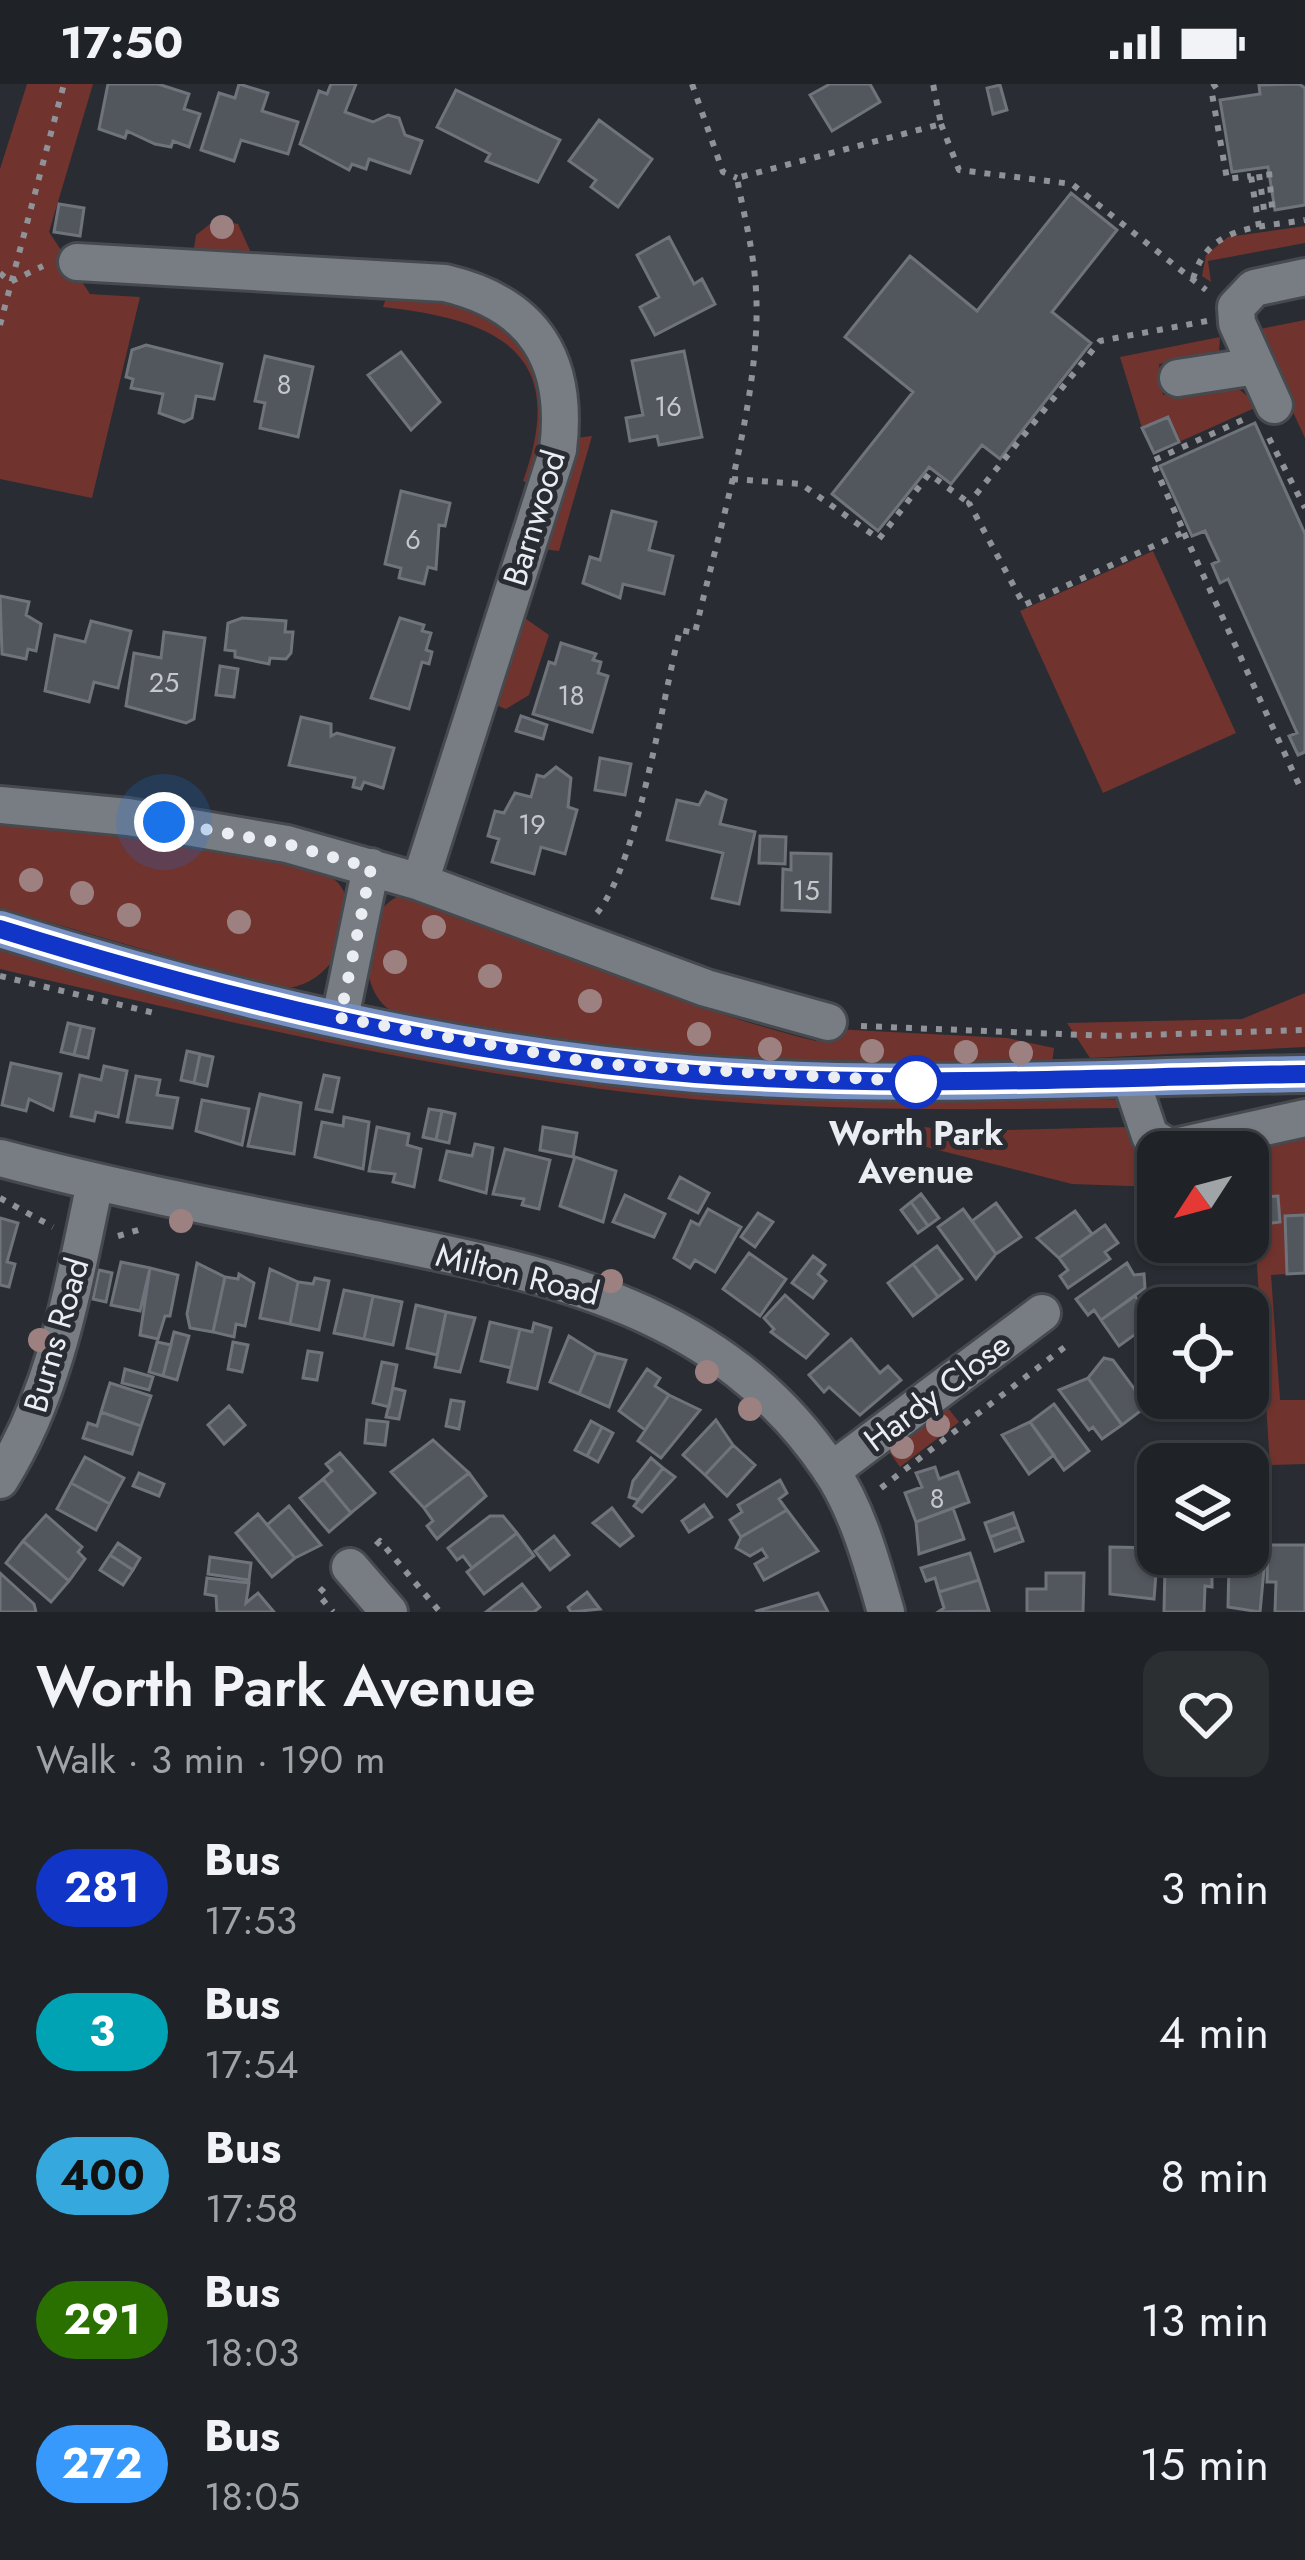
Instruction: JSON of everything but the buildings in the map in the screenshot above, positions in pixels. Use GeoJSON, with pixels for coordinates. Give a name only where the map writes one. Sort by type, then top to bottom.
{"type":"FeatureCollection","features":[{"type":"Feature","properties":{"kind":"main road"},"geometry":{"type":"LineString","coordinates":[[0,929],[106,961],[340,1018],[502,1051],[697,1074],[962,1083],[1305,1074]]}},
{"type":"Feature","properties":{"kind":"street","name":"Barnwood"},"geometry":{"type":"LineString","coordinates":[[76,262],[445,283],[481,294],[519,316],[546,350],[561,391],[558,450],[420,882]]}},
{"type":"Feature","properties":{"kind":"street"},"geometry":{"type":"LineString","coordinates":[[1266,409],[1256,365],[1237,323],[1238,299],[1254,288],[1305,278]]}},
{"type":"Feature","properties":{"kind":"street"},"geometry":{"type":"LineString","coordinates":[[1178,377],[1256,365]]}},
{"type":"Feature","properties":{"kind":"street"},"geometry":{"type":"LineString","coordinates":[[0,805],[200,827],[371,868],[578,937],[706,988],[828,1022]]}},
{"type":"Feature","properties":{"kind":"street"},"geometry":{"type":"LineString","coordinates":[[340,1018],[371,868]]}},
{"type":"Feature","properties":{"kind":"street"},"geometry":{"type":"LineString","coordinates":[[1131,1080],[1150,1136],[1170,1148],[1305,1118]]}},
{"type":"Feature","properties":{"kind":"street","name":"Milton Road"},"geometry":{"type":"LineString","coordinates":[[0,1158],[95,1183],[517,1268],[626,1302],[733,1369],[831,1471],[860,1533],[886,1612]]}},
{"type":"Feature","properties":{"kind":"street","name":"Burns Road"},"geometry":{"type":"LineString","coordinates":[[0,1480],[40,1403],[60,1344],[95,1183]]}},
{"type":"Feature","properties":{"kind":"street","name":"Hardy Close"},"geometry":{"type":"LineString","coordinates":[[831,1471],[1042,1313]]}},
{"type":"Feature","properties":{"kind":"street"},"geometry":{"type":"LineString","coordinates":[[350,1567],[389,1612]]}},
{"type":"Feature","properties":{"kind":"path"},"geometry":{"type":"LineString","coordinates":[[0,325],[64,84]]}},
{"type":"Feature","properties":{"kind":"path"},"geometry":{"type":"LineString","coordinates":[[692,84],[723,172],[737,178],[941,124]]}},
{"type":"Feature","properties":{"kind":"path"},"geometry":{"type":"LineString","coordinates":[[933,84],[958,170],[1072,184],[1207,290],[1210,320],[1100,341],[969,503]]}},
{"type":"Feature","properties":{"kind":"path"},"geometry":{"type":"LineString","coordinates":[[1216,84],[1211,88],[1227,179],[1259,174],[1264,210],[1272,208],[1269,171]]}},
{"type":"Feature","properties":{"kind":"path"},"geometry":{"type":"LineString","coordinates":[[1251,176],[1259,227]]}},
{"type":"Feature","properties":{"kind":"path"},"geometry":{"type":"LineString","coordinates":[[578,937],[614,893],[680,630],[695,633],[730,479],[751,366],[756,281],[737,178]]}},
{"type":"Feature","properties":{"kind":"path"},"geometry":{"type":"LineString","coordinates":[[1193,279],[1200,255],[1218,239],[1305,220]]}},
{"type":"Feature","properties":{"kind":"path"},"geometry":{"type":"LineString","coordinates":[[10,282],[36,268],[76,262]]}},
{"type":"Feature","properties":{"kind":"path"},"geometry":{"type":"LineString","coordinates":[[0,273],[10,282]]}},
{"type":"Feature","properties":{"kind":"path"},"geometry":{"type":"LineString","coordinates":[[1301,510],[1266,409],[1152,461],[1300,787],[1305,784]]}},
{"type":"Feature","properties":{"kind":"path"},"geometry":{"type":"LineString","coordinates":[[730,479],[801,484],[879,539],[929,474],[969,503],[1024,605],[1184,532]]}},
{"type":"Feature","properties":{"kind":"path"},"geometry":{"type":"LineString","coordinates":[[828,1022],[1112,1036],[1305,1030]]}},
{"type":"Feature","properties":{"kind":"path"},"geometry":{"type":"LineString","coordinates":[[0,1198],[52,1227],[102,1241],[164,1223]]}},
{"type":"Feature","properties":{"kind":"path"},"geometry":{"type":"LineString","coordinates":[[868,1498],[1066,1346],[1042,1313]]}},
{"type":"Feature","properties":{"kind":"shaded area"},"geometry":{"type":"Polygon","coordinates":[[[27,84],[93,84],[49,232],[90,294],[140,297],[92,498],[0,479],[0,169],[27,84]]]}},
{"type":"Feature","properties":{"kind":"shaded area"},"geometry":{"type":"Polygon","coordinates":[[[215,220],[238,224],[252,255],[193,255],[196,235],[215,220]]]}},
{"type":"Feature","properties":{"kind":"shaded area"},"geometry":{"type":"Polygon","coordinates":[[[1305,226],[1305,243],[1208,261],[1211,282],[1202,276],[1206,255],[1228,237],[1305,226]]]}},
{"type":"Feature","properties":{"kind":"shaded area"},"geometry":{"type":"Polygon","coordinates":[[[388,292],[449,299],[516,329],[548,384],[536,487],[523,481],[535,437],[537,401],[530,373],[514,350],[460,322],[383,307],[388,292]]]}},
{"type":"Feature","properties":{"kind":"shaded area"},"geometry":{"type":"Polygon","coordinates":[[[1305,320],[1305,438],[1255,330],[1305,320]]]}},
{"type":"Feature","properties":{"kind":"shaded area"},"geometry":{"type":"Polygon","coordinates":[[[1220,337],[1219,353],[1159,364],[1163,395],[1234,385],[1259,406],[1179,442],[1167,417],[1142,428],[1120,357],[1220,337]]]}},
{"type":"Feature","properties":{"kind":"shaded area"},"geometry":{"type":"Polygon","coordinates":[[[592,436],[559,551],[542,549],[576,438],[592,436]]]}},
{"type":"Feature","properties":{"kind":"shaded area"},"geometry":{"type":"Polygon","coordinates":[[[1153,551],[1236,733],[1103,793],[1020,611],[1153,551]]]}},
{"type":"Feature","properties":{"kind":"shaded area"},"geometry":{"type":"Polygon","coordinates":[[[519,614],[549,635],[529,695],[506,709],[488,702],[519,614]]]}},
{"type":"Feature","properties":{"kind":"shaded area"},"geometry":{"type":"Polygon","coordinates":[[[0,820],[201,843],[319,871],[337,882],[346,898],[345,938],[320,974],[301,985],[278,988],[0,908],[0,820]]]}},
{"type":"Feature","properties":{"kind":"shaded area"},"geometry":{"type":"Polygon","coordinates":[[[410,893],[661,993],[816,1041],[834,1029],[1007,1038],[1054,1048],[1052,1063],[721,1055],[556,1039],[392,1011],[371,984],[368,946],[381,911],[410,893]]]}},
{"type":"Feature","properties":{"kind":"shaded area"},"geometry":{"type":"Polygon","coordinates":[[[0,943],[633,1083],[823,1099],[1125,1100],[1125,1108],[812,1106],[687,1099],[546,1081],[311,1039],[0,969],[0,943]]]}},
{"type":"Feature","properties":{"kind":"shaded area"},"geometry":{"type":"Polygon","coordinates":[[[1305,993],[1305,1047],[1090,1058],[1067,1023],[1242,1019],[1305,993]]]}},
{"type":"Feature","properties":{"kind":"shaded area"},"geometry":{"type":"Polygon","coordinates":[[[890,1124],[967,1131],[1127,1127],[1137,1146],[1137,1186],[1072,1184],[875,1134],[890,1124]]]}},
{"type":"Feature","properties":{"kind":"shaded area"},"geometry":{"type":"Polygon","coordinates":[[[1305,1130],[1305,1215],[1285,1216],[1287,1274],[1271,1275],[1280,1400],[1305,1400],[1305,1464],[1270,1465],[1269,1287],[1258,1287],[1257,1263],[1269,1263],[1269,1140],[1305,1130]]]}},
{"type":"Feature","properties":{"kind":"shaded area"},"geometry":{"type":"Polygon","coordinates":[[[944,1403],[959,1422],[900,1467],[885,1446],[944,1403]]]}},
{"type":"Feature","properties":{"kind":"bus line","name":"281"},"geometry":{"type":"LineString","coordinates":[[0,929],[243,997],[422,1036],[599,1064],[697,1074],[962,1083],[1305,1074]]}},
{"type":"Feature","properties":{"kind":"place","name":"Worth Park Avenue"},"geometry":{"type":"Point","coordinates":[916,1082]}},
{"type":"Feature","properties":{"kind":"route"},"geometry":{"type":"LineString","coordinates":[[164,822],[287,844],[371,868],[340,1018],[502,1051],[599,1064],[697,1074],[921,1082],[916,1082]]}}]}
